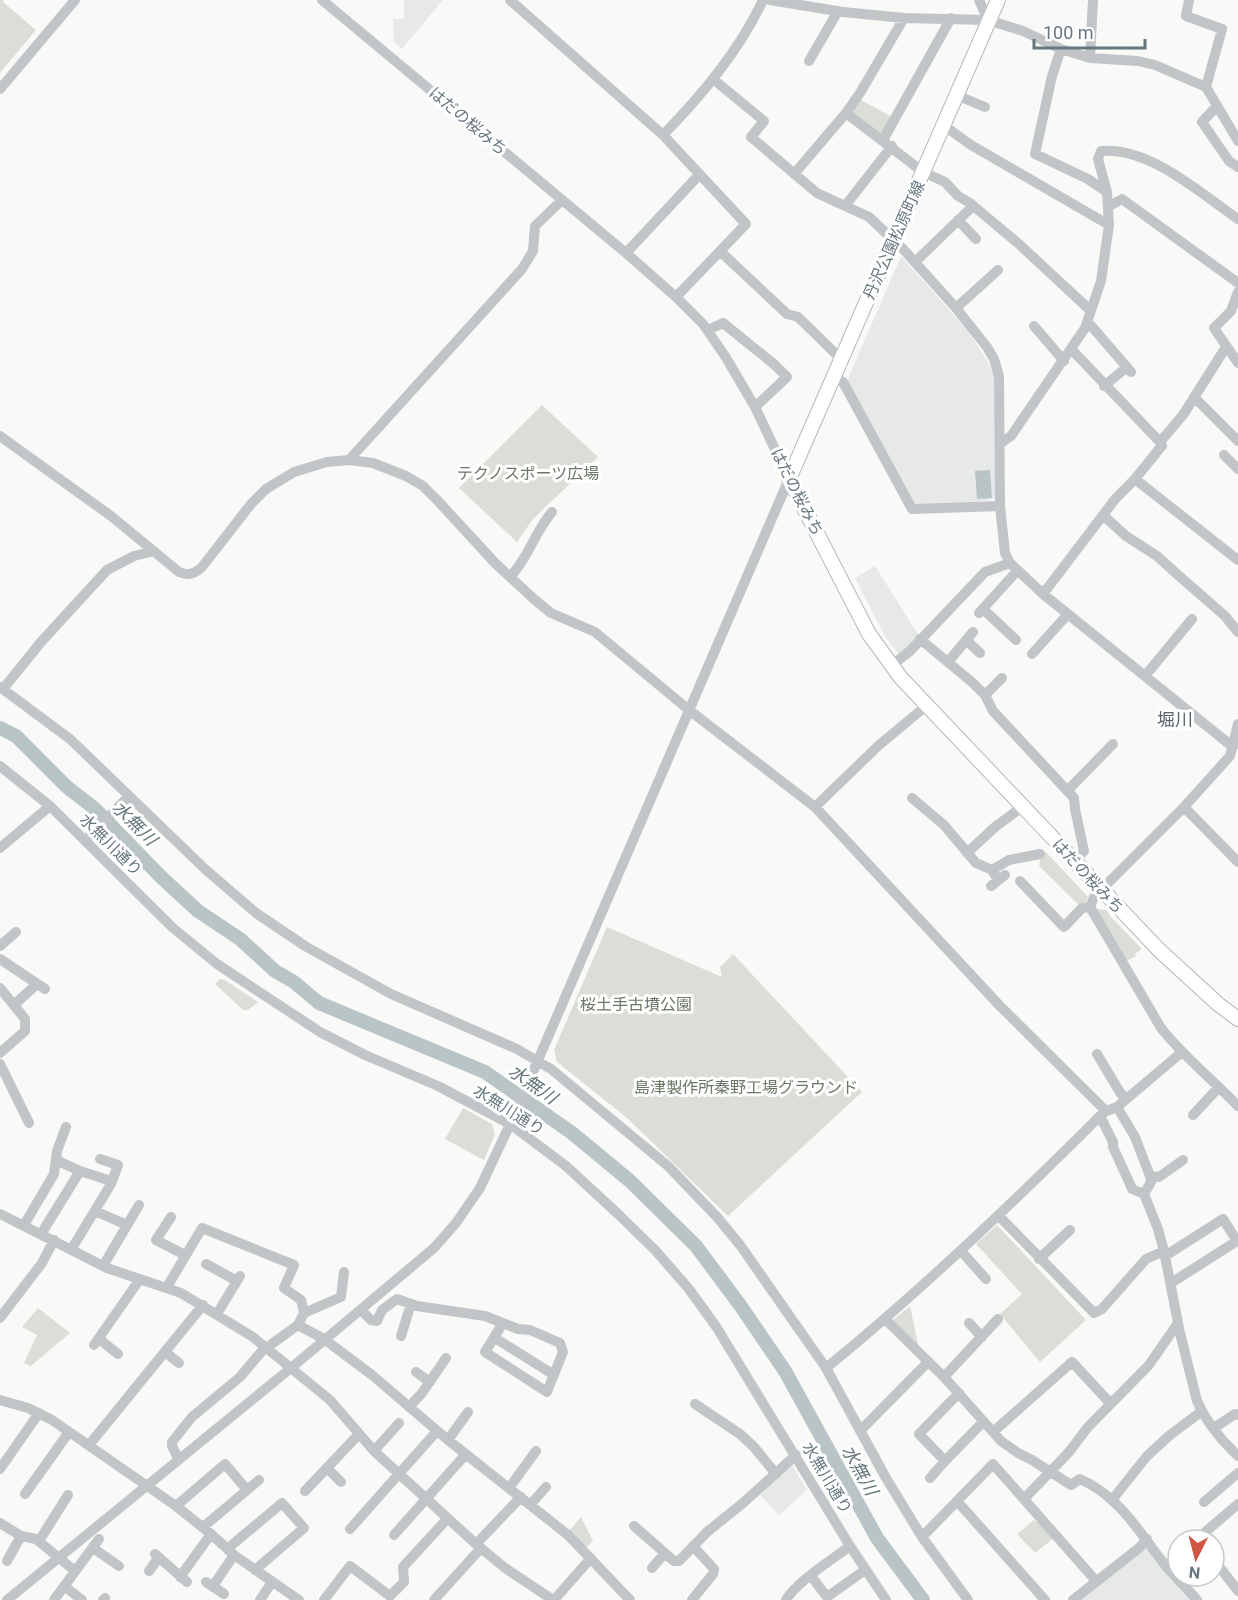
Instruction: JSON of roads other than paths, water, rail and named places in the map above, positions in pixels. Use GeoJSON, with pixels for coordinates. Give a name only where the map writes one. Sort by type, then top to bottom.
{"type":"FeatureCollection","features":[{"type":"Feature","properties":{"kind":"main road","name":"丹沢公園松原町線"},"geometry":{"type":"LineString","coordinates":[[789,479],[998,0]]}},
{"type":"Feature","properties":{"kind":"main road","name":"はだの桜みち"},"geometry":{"type":"LineString","coordinates":[[789,479],[869,634],[891,666],[926,706],[1181,972],[1238,1019]]}},
{"type":"Feature","properties":{"kind":"street"},"geometry":{"type":"LineString","coordinates":[[0,89],[75,0]]}},
{"type":"Feature","properties":{"kind":"street","name":"はだの桜みち"},"geometry":{"type":"LineString","coordinates":[[324,0],[676,297],[708,330],[755,407],[789,479]]}},
{"type":"Feature","properties":{"kind":"street"},"geometry":{"type":"LineString","coordinates":[[510,0],[663,135],[746,224],[676,297]]}},
{"type":"Feature","properties":{"kind":"street"},"geometry":{"type":"LineString","coordinates":[[663,135],[713,79],[739,45],[763,0]]}},
{"type":"Feature","properties":{"kind":"street"},"geometry":{"type":"LineString","coordinates":[[770,0],[838,11],[904,18],[988,20],[1023,31],[1061,49],[1090,58],[1138,61],[1155,65],[1206,87],[1238,141]]}},
{"type":"Feature","properties":{"kind":"street"},"geometry":{"type":"LineString","coordinates":[[980,0],[988,20]]}},
{"type":"Feature","properties":{"kind":"street"},"geometry":{"type":"LineString","coordinates":[[1090,58],[1093,0]]}},
{"type":"Feature","properties":{"kind":"street"},"geometry":{"type":"LineString","coordinates":[[1189,0],[1186,16],[1222,29],[1206,87]]}},
{"type":"Feature","properties":{"kind":"street"},"geometry":{"type":"LineString","coordinates":[[809,61],[838,11]]}},
{"type":"Feature","properties":{"kind":"street"},"geometry":{"type":"LineString","coordinates":[[794,174],[846,113],[869,80],[904,18]]}},
{"type":"Feature","properties":{"kind":"street"},"geometry":{"type":"LineString","coordinates":[[845,206],[887,143],[951,18]]}},
{"type":"Feature","properties":{"kind":"street"},"geometry":{"type":"LineString","coordinates":[[1061,49],[1050,85],[1035,154],[1088,179],[1107,192]]}},
{"type":"Feature","properties":{"kind":"street"},"geometry":{"type":"LineString","coordinates":[[713,79],[764,121],[751,137],[825,198],[869,217],[916,261],[987,348],[997,366],[999,376],[1000,506],[1005,553],[1013,567],[1043,594],[1233,747]]}},
{"type":"Feature","properties":{"kind":"street"},"geometry":{"type":"LineString","coordinates":[[956,95],[985,107]]}},
{"type":"Feature","properties":{"kind":"street"},"geometry":{"type":"LineString","coordinates":[[1216,106],[1203,122],[1235,161]]}},
{"type":"Feature","properties":{"kind":"street"},"geometry":{"type":"LineString","coordinates":[[846,113],[923,172],[945,182],[958,196],[1020,245],[1089,317],[1129,370],[1104,386]]}},
{"type":"Feature","properties":{"kind":"street"},"geometry":{"type":"LineString","coordinates":[[943,125],[971,145],[1109,225]]}},
{"type":"Feature","properties":{"kind":"street"},"geometry":{"type":"LineString","coordinates":[[1001,443],[1011,436],[1072,350],[1089,317],[1104,266],[1109,225],[1107,192],[1098,154],[1101,151],[1128,154],[1155,163],[1238,219]]}},
{"type":"Feature","properties":{"kind":"street"},"geometry":{"type":"LineString","coordinates":[[626,253],[699,175]]}},
{"type":"Feature","properties":{"kind":"street"},"geometry":{"type":"LineString","coordinates":[[1108,207],[1122,199],[1238,284]]}},
{"type":"Feature","properties":{"kind":"street"},"geometry":{"type":"LineString","coordinates":[[349,460],[522,269],[533,252],[535,226],[562,200]]}},
{"type":"Feature","properties":{"kind":"street"},"geometry":{"type":"LineString","coordinates":[[916,261],[973,206]]}},
{"type":"Feature","properties":{"kind":"street"},"geometry":{"type":"LineString","coordinates":[[958,220],[976,239]]}},
{"type":"Feature","properties":{"kind":"street"},"geometry":{"type":"LineString","coordinates":[[721,252],[787,314],[798,317],[841,359]]}},
{"type":"Feature","properties":{"kind":"street"},"geometry":{"type":"LineString","coordinates":[[956,308],[998,270]]}},
{"type":"Feature","properties":{"kind":"street"},"geometry":{"type":"LineString","coordinates":[[1238,292],[1231,311],[1214,328],[1238,363]]}},
{"type":"Feature","properties":{"kind":"street"},"geometry":{"type":"LineString","coordinates":[[708,330],[723,323],[787,377],[755,407]]}},
{"type":"Feature","properties":{"kind":"street"},"geometry":{"type":"LineString","coordinates":[[1034,326],[1064,361]]}},
{"type":"Feature","properties":{"kind":"street"},"geometry":{"type":"LineString","coordinates":[[1160,442],[1178,421],[1226,347]]}},
{"type":"Feature","properties":{"kind":"street"},"geometry":{"type":"LineString","coordinates":[[1043,594],[1116,498],[1135,480],[1162,446],[1072,350]]}},
{"type":"Feature","properties":{"kind":"street"},"geometry":{"type":"LineString","coordinates":[[833,378],[843,382],[912,509],[1000,506]]}},
{"type":"Feature","properties":{"kind":"street"},"geometry":{"type":"LineString","coordinates":[[1194,397],[1238,441]]}},
{"type":"Feature","properties":{"kind":"street"},"geometry":{"type":"LineString","coordinates":[[0,436],[111,516],[179,572],[193,573],[202,567],[251,504],[266,489],[294,472],[327,462],[349,460],[389,468],[423,486],[510,577],[551,613],[595,632],[689,710],[815,807],[1103,1114],[1113,1147],[1132,1189],[1144,1194],[1158,1229],[1197,1401],[1214,1428],[1238,1456]]}},
{"type":"Feature","properties":{"kind":"street"},"geometry":{"type":"LineString","coordinates":[[1224,455],[1238,469]]}},
{"type":"Feature","properties":{"kind":"street"},"geometry":{"type":"LineString","coordinates":[[7,1600],[434,1248],[456,1223],[480,1188],[511,1121],[789,479]]}},
{"type":"Feature","properties":{"kind":"street"},"geometry":{"type":"LineString","coordinates":[[1135,480],[1238,560]]}},
{"type":"Feature","properties":{"kind":"street"},"geometry":{"type":"LineString","coordinates":[[510,577],[527,557],[540,526],[552,512]]}},
{"type":"Feature","properties":{"kind":"street"},"geometry":{"type":"LineString","coordinates":[[1104,516],[1126,536],[1157,556],[1178,574],[1225,616],[1238,632]]}},
{"type":"Feature","properties":{"kind":"street"},"geometry":{"type":"LineString","coordinates":[[154,551],[134,556],[107,570],[1,688],[70,740],[126,799],[256,913],[305,946],[391,994],[537,1060],[551,1069],[668,1166],[709,1208],[763,1275],[826,1368],[922,1537],[968,1600]]}},
{"type":"Feature","properties":{"kind":"street"},"geometry":{"type":"LineString","coordinates":[[1012,633],[981,611],[1013,567]]}},
{"type":"Feature","properties":{"kind":"street"},"geometry":{"type":"LineString","coordinates":[[891,666],[985,572],[1013,567]]}},
{"type":"Feature","properties":{"kind":"street"},"geometry":{"type":"LineString","coordinates":[[1032,654],[1068,614]]}},
{"type":"Feature","properties":{"kind":"street"},"geometry":{"type":"LineString","coordinates":[[1145,676],[1192,619]]}},
{"type":"Feature","properties":{"kind":"street"},"geometry":{"type":"LineString","coordinates":[[948,662],[969,636],[981,653]]}},
{"type":"Feature","properties":{"kind":"street"},"geometry":{"type":"LineString","coordinates":[[920,639],[985,695],[993,711],[1074,798],[1083,851],[1074,861]]}},
{"type":"Feature","properties":{"kind":"street"},"geometry":{"type":"LineString","coordinates":[[985,695],[1002,678]]}},
{"type":"Feature","properties":{"kind":"street"},"geometry":{"type":"LineString","coordinates":[[815,807],[878,746],[926,706]]}},
{"type":"Feature","properties":{"kind":"street"},"geometry":{"type":"LineString","coordinates":[[1090,907],[1094,897],[1184,807],[1230,756],[1238,724]]}},
{"type":"Feature","properties":{"kind":"street"},"geometry":{"type":"LineString","coordinates":[[1068,790],[1113,744]]}},
{"type":"Feature","properties":{"kind":"street","name":"水無川通り"},"geometry":{"type":"LineString","coordinates":[[0,766],[88,837],[173,928],[217,964],[320,1032],[365,1055],[438,1086],[511,1121],[566,1166],[655,1250],[676,1273],[717,1328],[850,1546],[886,1600]]}},
{"type":"Feature","properties":{"kind":"street"},"geometry":{"type":"LineString","coordinates":[[912,798],[944,825],[976,863],[996,878],[1009,860],[1040,854]]}},
{"type":"Feature","properties":{"kind":"street"},"geometry":{"type":"LineString","coordinates":[[88,837],[126,799]]}},
{"type":"Feature","properties":{"kind":"street"},"geometry":{"type":"LineString","coordinates":[[0,848],[51,806]]}},
{"type":"Feature","properties":{"kind":"street"},"geometry":{"type":"LineString","coordinates":[[967,853],[995,827],[1022,807]]}},
{"type":"Feature","properties":{"kind":"street"},"geometry":{"type":"LineString","coordinates":[[1184,807],[1238,862]]}},
{"type":"Feature","properties":{"kind":"street"},"geometry":{"type":"LineString","coordinates":[[1020,881],[1064,927],[1082,908],[1090,907]]}},
{"type":"Feature","properties":{"kind":"street"},"geometry":{"type":"LineString","coordinates":[[1090,907],[1161,1028],[1182,1052],[1238,1106]]}},
{"type":"Feature","properties":{"kind":"street"},"geometry":{"type":"LineString","coordinates":[[0,946],[16,932]]}},
{"type":"Feature","properties":{"kind":"street"},"geometry":{"type":"LineString","coordinates":[[0,959],[41,986],[15,1004]]}},
{"type":"Feature","properties":{"kind":"street"},"geometry":{"type":"LineString","coordinates":[[0,988],[25,1018],[25,1031],[0,1053]]}},
{"type":"Feature","properties":{"kind":"street"},"geometry":{"type":"LineString","coordinates":[[826,1368],[886,1320],[999,1216],[1103,1114],[1117,1107],[1182,1052]]}},
{"type":"Feature","properties":{"kind":"street"},"geometry":{"type":"LineString","coordinates":[[1098,1054],[1121,1094],[1127,1098]]}},
{"type":"Feature","properties":{"kind":"street"},"geometry":{"type":"LineString","coordinates":[[0,1064],[30,1123]]}},
{"type":"Feature","properties":{"kind":"street"},"geometry":{"type":"LineString","coordinates":[[1193,1115],[1220,1087]]}},
{"type":"Feature","properties":{"kind":"street"},"geometry":{"type":"LineString","coordinates":[[1117,1107],[1135,1137],[1150,1176],[1151,1182],[1144,1194]]}},
{"type":"Feature","properties":{"kind":"street"},"geometry":{"type":"LineString","coordinates":[[24,1225],[54,1174],[57,1151],[66,1127]]}},
{"type":"Feature","properties":{"kind":"street"},"geometry":{"type":"LineString","coordinates":[[71,1250],[122,1166],[100,1158]]}},
{"type":"Feature","properties":{"kind":"street"},"geometry":{"type":"LineString","coordinates":[[56,1160],[111,1181]]}},
{"type":"Feature","properties":{"kind":"street"},"geometry":{"type":"LineString","coordinates":[[1150,1176],[1159,1177],[1182,1160]]}},
{"type":"Feature","properties":{"kind":"street"},"geometry":{"type":"LineString","coordinates":[[41,1234],[80,1171]]}},
{"type":"Feature","properties":{"kind":"street"},"geometry":{"type":"LineString","coordinates":[[103,1266],[139,1205]]}},
{"type":"Feature","properties":{"kind":"street"},"geometry":{"type":"LineString","coordinates":[[95,1211],[127,1225]]}},
{"type":"Feature","properties":{"kind":"street"},"geometry":{"type":"LineString","coordinates":[[1,1216],[24,1225],[103,1266],[166,1287],[203,1305],[268,1347],[330,1400],[374,1452],[447,1519],[505,1568],[554,1600],[591,1558]]}},
{"type":"Feature","properties":{"kind":"street"},"geometry":{"type":"LineString","coordinates":[[171,1216],[156,1240],[185,1255]]}},
{"type":"Feature","properties":{"kind":"street"},"geometry":{"type":"LineString","coordinates":[[999,1216],[1094,1312],[1102,1309],[1146,1259],[1164,1253],[1223,1219],[1237,1241],[1171,1283]]}},
{"type":"Feature","properties":{"kind":"street"},"geometry":{"type":"LineString","coordinates":[[166,1287],[202,1228],[294,1265],[284,1288],[301,1300],[304,1313],[298,1325],[262,1351],[240,1377],[192,1417],[172,1442],[178,1458]]}},
{"type":"Feature","properties":{"kind":"street"},"geometry":{"type":"LineString","coordinates":[[1040,1259],[1070,1230]]}},
{"type":"Feature","properties":{"kind":"street"},"geometry":{"type":"LineString","coordinates":[[0,1318],[4,1306],[42,1263],[54,1240]]}},
{"type":"Feature","properties":{"kind":"street"},"geometry":{"type":"LineString","coordinates":[[961,1251],[986,1279]]}},
{"type":"Feature","properties":{"kind":"street"},"geometry":{"type":"LineString","coordinates":[[212,1265],[238,1279],[217,1314]]}},
{"type":"Feature","properties":{"kind":"street"},"geometry":{"type":"LineString","coordinates":[[304,1313],[341,1297],[344,1272]]}},
{"type":"Feature","properties":{"kind":"street"},"geometry":{"type":"LineString","coordinates":[[118,1354],[96,1342],[118,1317],[140,1279]]}},
{"type":"Feature","properties":{"kind":"street"},"geometry":{"type":"LineString","coordinates":[[360,1310],[374,1322],[380,1319],[382,1310],[397,1299],[411,1304],[485,1316],[503,1323],[518,1329],[530,1330],[560,1343],[563,1352],[547,1392],[486,1352],[503,1323]]}},
{"type":"Feature","properties":{"kind":"street"},"geometry":{"type":"LineString","coordinates":[[401,1336],[411,1304]]}},
{"type":"Feature","properties":{"kind":"street"},"geometry":{"type":"LineString","coordinates":[[89,1445],[203,1305]]}},
{"type":"Feature","properties":{"kind":"street"},"geometry":{"type":"LineString","coordinates":[[944,1377],[982,1337],[992,1331],[998,1319]]}},
{"type":"Feature","properties":{"kind":"street"},"geometry":{"type":"LineString","coordinates":[[886,1320],[944,1377],[1001,1441],[1071,1485],[1080,1479],[1092,1484],[1124,1510],[1166,1566]]}},
{"type":"Feature","properties":{"kind":"street"},"geometry":{"type":"LineString","coordinates":[[969,1323],[982,1337]]}},
{"type":"Feature","properties":{"kind":"street"},"geometry":{"type":"LineString","coordinates":[[1024,1499],[1069,1452],[1110,1403],[1149,1365],[1178,1323]]}},
{"type":"Feature","properties":{"kind":"street"},"geometry":{"type":"LineString","coordinates":[[298,1325],[324,1339],[568,1535],[630,1600]]}},
{"type":"Feature","properties":{"kind":"street"},"geometry":{"type":"LineString","coordinates":[[495,1338],[554,1375]]}},
{"type":"Feature","properties":{"kind":"street"},"geometry":{"type":"LineString","coordinates":[[165,1352],[179,1363]]}},
{"type":"Feature","properties":{"kind":"street"},"geometry":{"type":"LineString","coordinates":[[409,1407],[446,1358]]}},
{"type":"Feature","properties":{"kind":"street"},"geometry":{"type":"LineString","coordinates":[[860,1431],[928,1362]]}},
{"type":"Feature","properties":{"kind":"street"},"geometry":{"type":"LineString","coordinates":[[993,1432],[1072,1362],[1110,1403]]}},
{"type":"Feature","properties":{"kind":"street"},"geometry":{"type":"LineString","coordinates":[[416,1372],[430,1382]]}},
{"type":"Feature","properties":{"kind":"street"},"geometry":{"type":"LineString","coordinates":[[945,1461],[919,1434],[959,1393]]}},
{"type":"Feature","properties":{"kind":"street"},"geometry":{"type":"LineString","coordinates":[[0,1400],[39,1413],[89,1445],[176,1506],[231,1552],[299,1600]]}},
{"type":"Feature","properties":{"kind":"street"},"geometry":{"type":"LineString","coordinates":[[695,1404],[740,1434],[776,1474]]}},
{"type":"Feature","properties":{"kind":"street"},"geometry":{"type":"LineString","coordinates":[[1112,1500],[1147,1456],[1202,1411]]}},
{"type":"Feature","properties":{"kind":"street"},"geometry":{"type":"LineString","coordinates":[[448,1440],[468,1412]]}},
{"type":"Feature","properties":{"kind":"street"},"geometry":{"type":"LineString","coordinates":[[0,1469],[39,1413]]}},
{"type":"Feature","properties":{"kind":"street"},"geometry":{"type":"LineString","coordinates":[[1214,1428],[1235,1414],[1238,1416]]}},
{"type":"Feature","properties":{"kind":"street"},"geometry":{"type":"LineString","coordinates":[[374,1452],[399,1422]]}},
{"type":"Feature","properties":{"kind":"street"},"geometry":{"type":"LineString","coordinates":[[930,1478],[983,1422]]}},
{"type":"Feature","properties":{"kind":"street"},"geometry":{"type":"LineString","coordinates":[[350,1529],[437,1431]]}},
{"type":"Feature","properties":{"kind":"street"},"geometry":{"type":"LineString","coordinates":[[25,1494],[69,1432]]}},
{"type":"Feature","properties":{"kind":"street"},"geometry":{"type":"LineString","coordinates":[[305,1491],[358,1435]]}},
{"type":"Feature","properties":{"kind":"street"},"geometry":{"type":"LineString","coordinates":[[509,1488],[536,1451]]}},
{"type":"Feature","properties":{"kind":"street"},"geometry":{"type":"LineString","coordinates":[[393,1535],[466,1454]]}},
{"type":"Feature","properties":{"kind":"street"},"geometry":{"type":"LineString","coordinates":[[638,1533],[674,1561],[679,1561],[707,1532],[796,1455]]}},
{"type":"Feature","properties":{"kind":"street"},"geometry":{"type":"LineString","coordinates":[[176,1506],[225,1464],[247,1490]]}},
{"type":"Feature","properties":{"kind":"street"},"geometry":{"type":"LineString","coordinates":[[922,1537],[993,1464],[1096,1581]]}},
{"type":"Feature","properties":{"kind":"street"},"geometry":{"type":"LineString","coordinates":[[327,1468],[341,1482]]}},
{"type":"Feature","properties":{"kind":"street"},"geometry":{"type":"LineString","coordinates":[[1204,1502],[1238,1473]]}},
{"type":"Feature","properties":{"kind":"street"},"geometry":{"type":"LineString","coordinates":[[149,1571],[157,1555],[184,1579],[207,1530],[259,1480]]}},
{"type":"Feature","properties":{"kind":"street"},"geometry":{"type":"LineString","coordinates":[[530,1505],[546,1487]]}},
{"type":"Feature","properties":{"kind":"street"},"geometry":{"type":"LineString","coordinates":[[39,1541],[68,1495]]}},
{"type":"Feature","properties":{"kind":"street"},"geometry":{"type":"LineString","coordinates":[[434,1600],[520,1497]]}},
{"type":"Feature","properties":{"kind":"street"},"geometry":{"type":"LineString","coordinates":[[957,1501],[1045,1600]]}},
{"type":"Feature","properties":{"kind":"street"},"geometry":{"type":"LineString","coordinates":[[224,1594],[209,1584],[231,1552],[282,1503],[304,1528],[255,1570]]}},
{"type":"Feature","properties":{"kind":"street"},"geometry":{"type":"LineString","coordinates":[[1210,1528],[1238,1504]]}},
{"type":"Feature","properties":{"kind":"street"},"geometry":{"type":"LineString","coordinates":[[324,1600],[350,1566],[392,1598],[404,1582],[403,1567],[447,1519]]}},
{"type":"Feature","properties":{"kind":"street"},"geometry":{"type":"LineString","coordinates":[[0,1523],[21,1536],[39,1541],[75,1571]]}},
{"type":"Feature","properties":{"kind":"street"},"geometry":{"type":"LineString","coordinates":[[7,1561],[21,1536]]}},
{"type":"Feature","properties":{"kind":"street"},"geometry":{"type":"LineString","coordinates":[[1073,1600],[1139,1548],[1147,1539]]}},
{"type":"Feature","properties":{"kind":"street"},"geometry":{"type":"LineString","coordinates":[[54,1600],[96,1544],[119,1566]]}},
{"type":"Feature","properties":{"kind":"street"},"geometry":{"type":"LineString","coordinates":[[692,1600],[714,1574],[714,1569],[693,1546]]}},
{"type":"Feature","properties":{"kind":"street"},"geometry":{"type":"LineString","coordinates":[[786,1600],[792,1592],[850,1546]]}},
{"type":"Feature","properties":{"kind":"street"},"geometry":{"type":"LineString","coordinates":[[652,1568],[665,1553]]}},
{"type":"Feature","properties":{"kind":"street"},"geometry":{"type":"LineString","coordinates":[[811,1576],[828,1597],[865,1570]]}},
{"type":"Feature","properties":{"kind":"street"},"geometry":{"type":"LineString","coordinates":[[1226,1575],[1238,1591]]}},
{"type":"Feature","properties":{"kind":"street"},"geometry":{"type":"LineString","coordinates":[[260,1600],[272,1582]]}},
{"type":"Feature","properties":{"kind":"street"},"geometry":{"type":"LineString","coordinates":[[64,1586],[82,1600]]}},
{"type":"Feature","properties":{"kind":"street"},"geometry":{"type":"LineString","coordinates":[[1186,1588],[1197,1600]]}},
{"type":"Feature","properties":{"kind":"waterway","name":"水無川"},"geometry":{"type":"LineString","coordinates":[[0,728],[16,736],[67,787],[94,808],[160,876],[198,911],[240,939],[275,971],[294,982],[319,1003],[485,1072],[572,1133],[630,1181],[696,1246],[740,1305],[785,1371],[877,1538],[923,1600]]}},
{"type":"Feature","properties":{"kind":"district","name":"堀川"},"geometry":{"type":"Point","coordinates":[1175,719]}},
{"type":"Feature","properties":{"kind":"park label","name":"テクノスポーツ広場"},"geometry":{"type":"Point","coordinates":[528,473]}},
{"type":"Feature","properties":{"kind":"park label","name":"桜土手古墳公園"},"geometry":{"type":"Point","coordinates":[636,1004]}},
{"type":"Feature","properties":{"kind":"park label","name":"島津製作所秦野工場グラウンド"},"geometry":{"type":"Point","coordinates":[746,1087]}}]}
